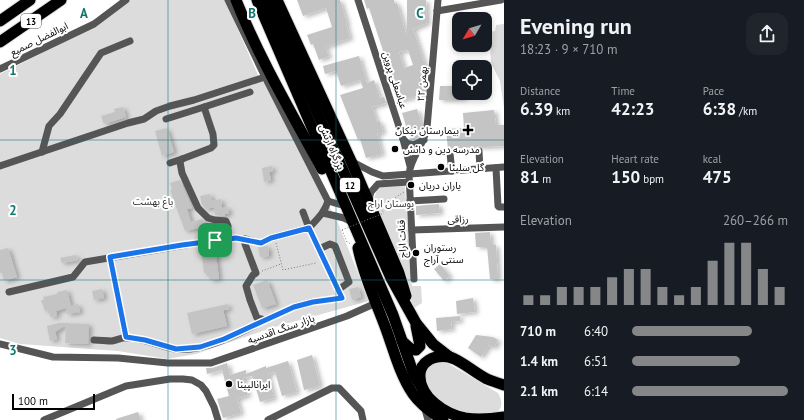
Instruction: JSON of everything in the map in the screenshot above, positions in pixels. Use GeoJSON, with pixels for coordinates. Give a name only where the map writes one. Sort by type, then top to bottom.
{"type":"FeatureCollection","features":[{"type":"Feature","properties":{"kind":"highway","name":"13"},"geometry":{"type":"LineString","coordinates":[[0,21],[30,0]]}},
{"type":"Feature","properties":{"kind":"highway","name":"13"},"geometry":{"type":"LineString","coordinates":[[0,42],[62,0]]}},
{"type":"Feature","properties":{"kind":"highway"},"geometry":{"type":"LineString","coordinates":[[236,0],[248,29],[321,168],[345,206]]}},
{"type":"Feature","properties":{"kind":"highway"},"geometry":{"type":"LineString","coordinates":[[250,0],[265,35],[286,69]]}},
{"type":"Feature","properties":{"kind":"highway","name":"بزرگراه ارتش"},"geometry":{"type":"LineString","coordinates":[[257,0],[393,315],[414,375],[424,391],[442,410],[464,418],[475,419],[500,417]]}},
{"type":"Feature","properties":{"kind":"highway","name":"بزرگراه ارتش"},"geometry":{"type":"LineString","coordinates":[[267,0],[391,278],[413,319],[433,344],[451,358],[487,379],[504,385]]}},
{"type":"Feature","properties":{"kind":"highway"},"geometry":{"type":"LineString","coordinates":[[277,0],[337,129],[399,273],[420,346],[416,350],[411,349],[402,340]]}},
{"type":"Feature","properties":{"kind":"highway"},"geometry":{"type":"LineString","coordinates":[[282,0],[287,10],[301,52]]}},
{"type":"Feature","properties":{"kind":"highway"},"geometry":{"type":"LineString","coordinates":[[337,129],[334,150],[351,161]]}},
{"type":"Feature","properties":{"kind":"highway"},"geometry":{"type":"LineString","coordinates":[[353,225],[362,266],[398,365],[414,396],[424,406],[443,420]]}},
{"type":"Feature","properties":{"kind":"highway"},"geometry":{"type":"LineString","coordinates":[[424,391],[420,377],[422,366],[425,362],[435,357],[451,358]]}},
{"type":"Feature","properties":{"kind":"street","name":"ابوالفضل صمیع"},"geometry":{"type":"LineString","coordinates":[[0,69],[94,24],[126,0]]}},
{"type":"Feature","properties":{"kind":"street"},"geometry":{"type":"LineString","coordinates":[[10,292],[73,277],[84,262],[215,240],[236,238],[261,243],[309,228],[327,207],[328,201],[228,0]]}},
{"type":"Feature","properties":{"kind":"street","name":"عباسعلی پروین"},"geometry":{"type":"LineString","coordinates":[[358,0],[403,139],[410,166]]}},
{"type":"Feature","properties":{"kind":"street","name":"۲۲ بهمن"},"geometry":{"type":"LineString","coordinates":[[410,166],[425,139],[431,94],[438,0]]}},
{"type":"Feature","properties":{"kind":"street"},"geometry":{"type":"LineString","coordinates":[[437,11],[501,0]]}},
{"type":"Feature","properties":{"kind":"street"},"geometry":{"type":"LineString","coordinates":[[42,152],[49,126],[60,114],[101,53],[130,41]]}},
{"type":"Feature","properties":{"kind":"street"},"geometry":{"type":"LineString","coordinates":[[0,166],[144,118],[156,111],[170,106],[194,100],[265,77]]}},
{"type":"Feature","properties":{"kind":"street"},"geometry":{"type":"LineString","coordinates":[[166,120],[204,106],[250,92]]}},
{"type":"Feature","properties":{"kind":"street"},"geometry":{"type":"LineString","coordinates":[[170,163],[182,160],[211,148],[214,145],[213,134],[204,106]]}},
{"type":"Feature","properties":{"kind":"street"},"geometry":{"type":"LineString","coordinates":[[403,139],[407,143],[414,145],[425,139]]}},
{"type":"Feature","properties":{"kind":"street"},"geometry":{"type":"LineString","coordinates":[[479,152],[480,169]]}},
{"type":"Feature","properties":{"kind":"street"},"geometry":{"type":"LineString","coordinates":[[450,154],[452,171]]}},
{"type":"Feature","properties":{"kind":"street"},"geometry":{"type":"LineString","coordinates":[[182,160],[180,162],[182,173],[198,208],[208,218],[226,221],[228,226],[214,231],[213,236],[215,240]]}},
{"type":"Feature","properties":{"kind":"street"},"geometry":{"type":"LineString","coordinates":[[351,161],[383,176],[409,181]]}},
{"type":"Feature","properties":{"kind":"street","name":"قنات اراج"},"geometry":{"type":"LineString","coordinates":[[410,166],[409,181],[414,279]]}},
{"type":"Feature","properties":{"kind":"street"},"geometry":{"type":"LineString","coordinates":[[368,202],[371,192],[378,184],[409,181],[452,171],[500,168],[498,206],[504,206]]}},
{"type":"Feature","properties":{"kind":"street"},"geometry":{"type":"LineString","coordinates":[[410,200],[444,200]]}},
{"type":"Feature","properties":{"kind":"street"},"geometry":{"type":"LineString","coordinates":[[328,201],[345,206]]}},
{"type":"Feature","properties":{"kind":"street"},"geometry":{"type":"LineString","coordinates":[[94,340],[112,341],[126,337],[145,340],[176,349],[200,347],[224,339],[294,307],[313,302],[342,298],[302,212]]}},
{"type":"Feature","properties":{"kind":"street"},"geometry":{"type":"LineString","coordinates":[[322,213],[344,218],[353,225]]}},
{"type":"Feature","properties":{"kind":"street","name":"رزاقی"},"geometry":{"type":"LineString","coordinates":[[412,230],[504,227]]}},
{"type":"Feature","properties":{"kind":"street"},"geometry":{"type":"LineString","coordinates":[[245,239],[245,244],[256,273],[246,286],[257,318],[265,320]]}},
{"type":"Feature","properties":{"kind":"street"},"geometry":{"type":"LineString","coordinates":[[319,249],[330,244],[334,246],[349,282],[338,290]]}},
{"type":"Feature","properties":{"kind":"street"},"geometry":{"type":"LineString","coordinates":[[110,257],[126,337]]}},
{"type":"Feature","properties":{"kind":"street","name":"بازار سنگ اقدسیه"},"geometry":{"type":"LineString","coordinates":[[0,344],[54,357],[118,358],[168,364],[205,363],[348,320],[376,303]]}},
{"type":"Feature","properties":{"kind":"street"},"geometry":{"type":"LineString","coordinates":[[44,420],[126,386],[170,379],[192,380],[201,385],[206,391],[214,407],[218,420]]}},
{"type":"Feature","properties":{"kind":"street"},"geometry":{"type":"LineString","coordinates":[[268,420],[332,388],[339,388],[361,411],[363,420]]}},
{"type":"Feature","properties":{"kind":"street"},"geometry":{"type":"LineString","coordinates":[[424,406],[428,420]]}},
{"type":"Feature","properties":{"kind":"path"},"geometry":{"type":"LineString","coordinates":[[347,242],[342,230],[384,214],[381,207],[409,181]]}},
{"type":"Feature","properties":{"kind":"path"},"geometry":{"type":"LineString","coordinates":[[275,238],[283,270],[316,264]]}},
{"type":"Feature","properties":{"kind":"path"},"geometry":{"type":"LineString","coordinates":[[256,273],[281,264]]}},
{"type":"Feature","properties":{"kind":"green space","name":"باغ بهشت"},"geometry":{"type":"Polygon","coordinates":[[[131,0],[225,0],[258,75],[265,84],[338,223],[369,301],[271,328],[196,354],[167,359],[118,351],[20,344],[0,338],[0,74],[96,26],[131,0]]]}},
{"type":"Feature","properties":{"kind":"green space"},"geometry":{"type":"Polygon","coordinates":[[[504,24],[504,108],[500,81],[491,60],[492,32],[495,31],[496,25],[504,24]]]}},
{"type":"Feature","properties":{"kind":"green space","name":"بوستان اراج"},"geometry":{"type":"Polygon","coordinates":[[[405,186],[412,286],[421,286],[422,303],[414,308],[373,201],[377,190],[380,187],[405,186]]]}},
{"type":"Feature","properties":{"kind":"green space"},"geometry":{"type":"Polygon","coordinates":[[[442,360],[498,393],[501,407],[498,412],[479,414],[460,411],[443,403],[436,397],[426,383],[425,370],[428,365],[442,360]]]}},
{"type":"Feature","properties":{"kind":"building"},"geometry":{"type":"Polygon","coordinates":[[[297,0],[340,0],[350,38],[325,47],[329,56],[319,60],[313,44],[311,45],[307,35],[332,27],[326,8],[303,16],[297,0]]]}},
{"type":"Feature","properties":{"kind":"building"},"geometry":{"type":"Polygon","coordinates":[[[364,0],[394,0],[395,4],[397,3],[407,37],[407,0],[426,0],[427,23],[413,29],[424,62],[425,61],[425,94],[398,101],[395,92],[399,91],[395,80],[393,81],[369,8],[367,9],[364,0]],[[408,50],[399,52],[404,68],[413,65],[408,50]]]}},
{"type":"Feature","properties":{"kind":"building"},"geometry":{"type":"Polygon","coordinates":[[[359,56],[367,83],[374,80],[380,98],[384,97],[386,103],[372,107],[377,122],[380,121],[383,132],[377,134],[382,154],[366,158],[360,139],[358,140],[340,95],[363,88],[360,80],[341,86],[336,71],[325,74],[323,66],[359,56]]]}},
{"type":"Feature","properties":{"kind":"building"},"geometry":{"type":"Polygon","coordinates":[[[440,86],[452,86],[452,100],[439,100],[440,86]]]}},
{"type":"Feature","properties":{"kind":"building"},"geometry":{"type":"Polygon","coordinates":[[[123,107],[126,117],[104,124],[101,116],[115,112],[114,109],[123,107]]]}},
{"type":"Feature","properties":{"kind":"building"},"geometry":{"type":"Polygon","coordinates":[[[417,109],[422,127],[419,137],[414,140],[410,139],[402,113],[417,109]]]}},
{"type":"Feature","properties":{"kind":"building"},"geometry":{"type":"Polygon","coordinates":[[[494,110],[496,125],[504,125],[504,146],[478,146],[475,148],[448,150],[446,129],[464,128],[463,113],[494,110]]]}},
{"type":"Feature","properties":{"kind":"building"},"geometry":{"type":"Polygon","coordinates":[[[167,128],[174,152],[162,156],[155,131],[167,128]]]}},
{"type":"Feature","properties":{"kind":"building"},"geometry":{"type":"Polygon","coordinates":[[[272,166],[273,171],[269,172],[271,180],[264,182],[262,168],[272,166]]]}},
{"type":"Feature","properties":{"kind":"building"},"geometry":{"type":"Polygon","coordinates":[[[180,180],[192,208],[187,209],[191,222],[202,219],[204,221],[207,236],[201,237],[199,228],[185,231],[170,190],[172,190],[170,183],[180,180]]]}},
{"type":"Feature","properties":{"kind":"building"},"geometry":{"type":"Polygon","coordinates":[[[210,194],[212,201],[221,199],[222,208],[228,207],[229,214],[225,214],[225,216],[215,215],[214,207],[206,209],[202,205],[200,196],[210,194]]]}},
{"type":"Feature","properties":{"kind":"building"},"geometry":{"type":"Polygon","coordinates":[[[439,204],[440,213],[416,215],[416,206],[439,204]]]}},
{"type":"Feature","properties":{"kind":"building"},"geometry":{"type":"Polygon","coordinates":[[[490,232],[491,245],[496,245],[498,279],[490,279],[487,247],[476,247],[475,233],[490,232]]]}},
{"type":"Feature","properties":{"kind":"building"},"geometry":{"type":"Polygon","coordinates":[[[268,246],[269,256],[260,257],[258,247],[268,246]]]}},
{"type":"Feature","properties":{"kind":"building"},"geometry":{"type":"Polygon","coordinates":[[[215,247],[219,279],[210,280],[210,276],[207,276],[206,273],[204,273],[201,249],[215,247]]]}},
{"type":"Feature","properties":{"kind":"building"},"geometry":{"type":"Polygon","coordinates":[[[8,248],[17,277],[4,281],[2,273],[0,273],[0,250],[8,248]]]}},
{"type":"Feature","properties":{"kind":"building"},"geometry":{"type":"Polygon","coordinates":[[[76,255],[78,260],[62,263],[60,258],[76,255]]]}},
{"type":"Feature","properties":{"kind":"building"},"geometry":{"type":"Polygon","coordinates":[[[440,264],[450,276],[444,281],[434,269],[440,264]]]}},
{"type":"Feature","properties":{"kind":"building"},"geometry":{"type":"Polygon","coordinates":[[[267,280],[276,304],[262,308],[253,285],[267,280]]]}},
{"type":"Feature","properties":{"kind":"building"},"geometry":{"type":"Polygon","coordinates":[[[358,287],[361,297],[352,300],[349,289],[358,287]]]}},
{"type":"Feature","properties":{"kind":"building"},"geometry":{"type":"Polygon","coordinates":[[[102,289],[104,298],[94,300],[92,291],[102,289]]]}},
{"type":"Feature","properties":{"kind":"building"},"geometry":{"type":"Polygon","coordinates":[[[67,290],[71,306],[78,304],[80,312],[67,314],[66,308],[56,311],[57,316],[50,317],[49,310],[45,311],[41,300],[44,300],[43,297],[67,290]]]}},
{"type":"Feature","properties":{"kind":"building"},"geometry":{"type":"Polygon","coordinates":[[[473,298],[475,312],[457,314],[456,301],[473,298]]]}},
{"type":"Feature","properties":{"kind":"building"},"geometry":{"type":"Polygon","coordinates":[[[228,304],[229,309],[223,310],[227,326],[192,334],[187,313],[228,304]]]}},
{"type":"Feature","properties":{"kind":"building"},"geometry":{"type":"Polygon","coordinates":[[[460,316],[460,321],[451,322],[452,329],[437,331],[436,318],[460,316]]]}},
{"type":"Feature","properties":{"kind":"building"},"geometry":{"type":"Polygon","coordinates":[[[59,323],[89,324],[88,344],[65,343],[66,325],[55,332],[57,339],[50,341],[47,326],[59,323]]]}},
{"type":"Feature","properties":{"kind":"building"},"geometry":{"type":"Polygon","coordinates":[[[476,335],[493,337],[498,340],[494,348],[489,345],[481,357],[468,348],[476,335]]]}},
{"type":"Feature","properties":{"kind":"building"},"geometry":{"type":"Polygon","coordinates":[[[312,355],[320,386],[304,390],[297,360],[312,355]]]}},
{"type":"Feature","properties":{"kind":"building"},"geometry":{"type":"Polygon","coordinates":[[[288,361],[297,392],[282,396],[275,372],[268,374],[274,398],[260,402],[252,376],[243,378],[248,395],[237,399],[241,413],[223,418],[217,399],[229,396],[222,370],[207,374],[206,368],[212,368],[227,363],[230,375],[246,370],[246,374],[266,366],[266,368],[288,361]]]}},
{"type":"Feature","properties":{"kind":"building"},"geometry":{"type":"Polygon","coordinates":[[[138,412],[141,420],[116,420],[116,419],[138,412]]]}},
{"type":"Feature","properties":{"kind":"place","name":"بیمارستان نیکان"},"geometry":{"type":"Point","coordinates":[468,130]}},
{"type":"Feature","properties":{"kind":"place","name":"مدرسه دین و دانش"},"geometry":{"type":"Point","coordinates":[395,149]}},
{"type":"Feature","properties":{"kind":"place","name":"گل سلینا"},"geometry":{"type":"Point","coordinates":[441,167]}},
{"type":"Feature","properties":{"kind":"place","name":"یاران دریان"},"geometry":{"type":"Point","coordinates":[411,185]}},
{"type":"Feature","properties":{"kind":"place","name":"رستوران سنتی آراج"},"geometry":{"type":"Point","coordinates":[416,253]}},
{"type":"Feature","properties":{"kind":"place","name":"ایرانالپینا"},"geometry":{"type":"Point","coordinates":[229,384]}},
{"type":"Feature","properties":{"kind":"route"},"geometry":{"type":"LineString","coordinates":[[309,228],[342,298],[313,302],[294,307],[224,339],[200,347],[176,349],[145,340],[126,337],[110,257],[215,240],[236,238],[261,243],[271,238],[309,228]]}}]}
